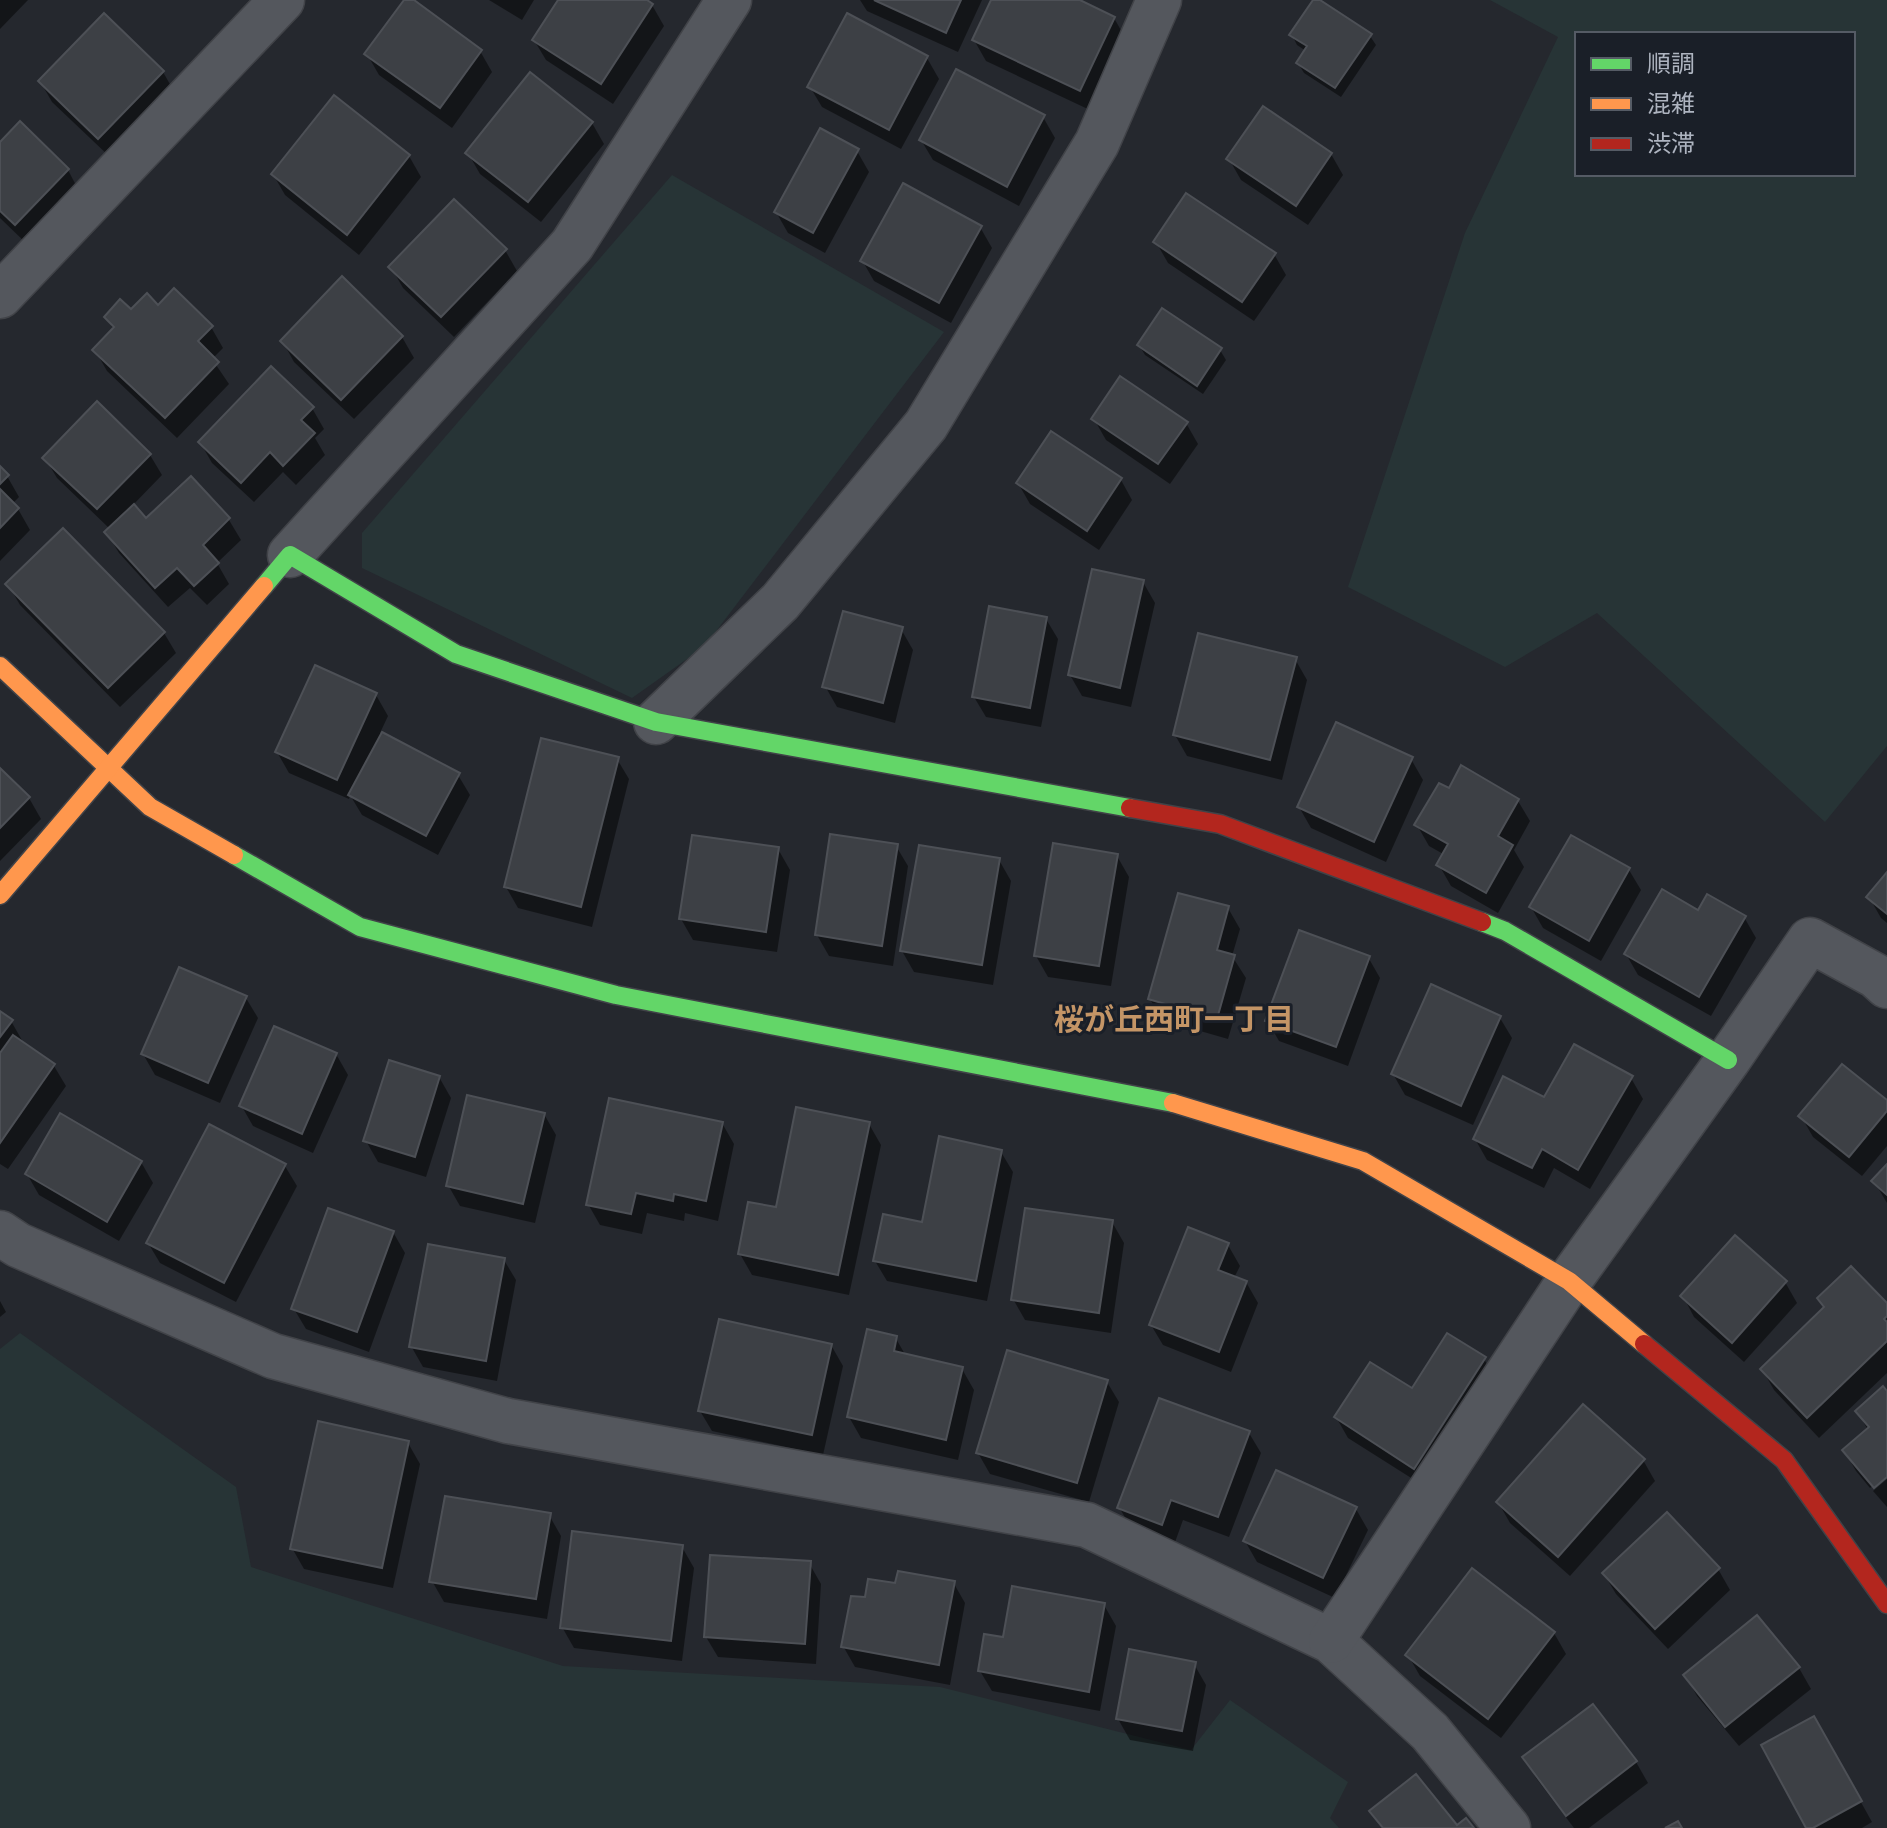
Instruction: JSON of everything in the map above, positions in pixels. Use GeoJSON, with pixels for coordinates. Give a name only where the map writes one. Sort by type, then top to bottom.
{"type":"FeatureCollection","features":[{"type":"Feature","properties":{"kind":"street"},"geometry":{"type":"LineString","coordinates":[[0,296],[282,0]]}},
{"type":"Feature","properties":{"kind":"street"},"geometry":{"type":"LineString","coordinates":[[0,895],[290,555],[572,245],[729,0]]}},
{"type":"Feature","properties":{"kind":"street"},"geometry":{"type":"LineString","coordinates":[[656,722],[780,602],[926,425],[1097,143],[1159,0]]}},
{"type":"Feature","properties":{"kind":"street"},"geometry":{"type":"LineString","coordinates":[[290,555],[456,654],[656,722],[1220,824],[1505,931],[1728,1060]]}},
{"type":"Feature","properties":{"kind":"street"},"geometry":{"type":"LineString","coordinates":[[0,666],[150,807],[360,927],[616,995],[1168,1101],[1363,1161],[1569,1281],[1784,1460],[1887,1604]]}},
{"type":"Feature","properties":{"kind":"street"},"geometry":{"type":"LineString","coordinates":[[1331,1641],[1569,1281],[1810,940],[1876,976],[1887,986]]}},
{"type":"Feature","properties":{"kind":"street"},"geometry":{"type":"LineString","coordinates":[[0,1233],[18,1245],[273,1356],[508,1421],[1087,1525],[1331,1641],[1430,1732],[1508,1828]]}},
{"type":"Feature","properties":{"kind":"shaded area"},"geometry":{"type":"Polygon","coordinates":[[[1490,0],[1887,0],[1887,746],[1825,822],[1597,613],[1505,667],[1348,587],[1465,233],[1558,37],[1490,0]]]}},
{"type":"Feature","properties":{"kind":"shaded area"},"geometry":{"type":"Polygon","coordinates":[[[672,175],[944,332],[704,647],[632,698],[362,568],[362,533],[672,175]]]}},
{"type":"Feature","properties":{"kind":"shaded area"},"geometry":{"type":"Polygon","coordinates":[[[20,1333],[236,1487],[251,1567],[563,1666],[940,1687],[1191,1750],[1230,1700],[1348,1782],[1330,1818],[1339,1828],[0,1828],[0,1349],[20,1333]]]}},
{"type":"Feature","properties":{"kind":"building"},"geometry":{"type":"Polygon","coordinates":[[[404,0],[414,0],[482,50],[440,108],[364,54],[404,0]]]}},
{"type":"Feature","properties":{"kind":"building"},"geometry":{"type":"Polygon","coordinates":[[[558,0],[647,0],[653,4],[601,84],[532,40],[558,0]]]}},
{"type":"Feature","properties":{"kind":"building"},"geometry":{"type":"Polygon","coordinates":[[[874,0],[961,0],[946,33],[874,0]]]}},
{"type":"Feature","properties":{"kind":"building"},"geometry":{"type":"Polygon","coordinates":[[[991,0],[1080,0],[1115,17],[1080,91],[972,40],[991,0]]]}},
{"type":"Feature","properties":{"kind":"building"},"geometry":{"type":"Polygon","coordinates":[[[1313,0],[1320,0],[1372,34],[1335,88],[1296,63],[1307,46],[1289,35],[1313,0]]]}},
{"type":"Feature","properties":{"kind":"building"},"geometry":{"type":"Polygon","coordinates":[[[104,13],[164,71],[98,139],[38,81],[104,13]]]}},
{"type":"Feature","properties":{"kind":"building"},"geometry":{"type":"Polygon","coordinates":[[[847,13],[928,56],[889,130],[807,87],[847,13]]]}},
{"type":"Feature","properties":{"kind":"building"},"geometry":{"type":"Polygon","coordinates":[[[956,69],[1045,115],[1007,187],[919,140],[956,69]]]}},
{"type":"Feature","properties":{"kind":"building"},"geometry":{"type":"Polygon","coordinates":[[[530,72],[593,122],[528,202],[465,153],[530,72]]]}},
{"type":"Feature","properties":{"kind":"building"},"geometry":{"type":"Polygon","coordinates":[[[334,95],[410,155],[347,235],[271,174],[334,95]]]}},
{"type":"Feature","properties":{"kind":"building"},"geometry":{"type":"Polygon","coordinates":[[[1263,106],[1332,153],[1296,206],[1226,159],[1263,106]]]}},
{"type":"Feature","properties":{"kind":"building"},"geometry":{"type":"Polygon","coordinates":[[[20,121],[69,169],[15,225],[0,211],[0,142],[20,121]]]}},
{"type":"Feature","properties":{"kind":"building"},"geometry":{"type":"Polygon","coordinates":[[[820,128],[859,149],[813,233],[774,212],[820,128]]]}},
{"type":"Feature","properties":{"kind":"building"},"geometry":{"type":"Polygon","coordinates":[[[903,183],[982,226],[939,303],[860,261],[903,183]]]}},
{"type":"Feature","properties":{"kind":"building"},"geometry":{"type":"Polygon","coordinates":[[[1186,193],[1276,253],[1242,302],[1153,242],[1186,193]]]}},
{"type":"Feature","properties":{"kind":"building"},"geometry":{"type":"Polygon","coordinates":[[[454,199],[507,249],[441,317],[388,267],[454,199]]]}},
{"type":"Feature","properties":{"kind":"building"},"geometry":{"type":"Polygon","coordinates":[[[342,276],[403,336],[341,400],[280,341],[342,276]]]}},
{"type":"Feature","properties":{"kind":"building"},"geometry":{"type":"Polygon","coordinates":[[[174,288],[213,326],[198,341],[219,362],[165,418],[92,350],[114,327],[104,317],[120,299],[131,309],[147,293],[158,305],[174,288]]]}},
{"type":"Feature","properties":{"kind":"building"},"geometry":{"type":"Polygon","coordinates":[[[1162,308],[1222,348],[1197,386],[1137,345],[1162,308]]]}},
{"type":"Feature","properties":{"kind":"building"},"geometry":{"type":"Polygon","coordinates":[[[271,366],[314,407],[301,420],[315,433],[283,466],[270,452],[241,483],[198,442],[271,366]]]}},
{"type":"Feature","properties":{"kind":"building"},"geometry":{"type":"Polygon","coordinates":[[[1120,376],[1188,422],[1158,464],[1091,419],[1120,376]]]}},
{"type":"Feature","properties":{"kind":"building"},"geometry":{"type":"Polygon","coordinates":[[[97,401],[151,454],[97,509],[42,458],[97,401]]]}},
{"type":"Feature","properties":{"kind":"building"},"geometry":{"type":"Polygon","coordinates":[[[1051,431],[1122,478],[1087,531],[1016,483],[1051,431]]]}},
{"type":"Feature","properties":{"kind":"building"},"geometry":{"type":"Polygon","coordinates":[[[0,466],[9,475],[0,484],[0,466]]]}},
{"type":"Feature","properties":{"kind":"building"},"geometry":{"type":"Polygon","coordinates":[[[191,476],[230,518],[203,545],[219,563],[194,586],[177,568],[155,588],[104,532],[134,504],[146,518],[191,476]]]}},
{"type":"Feature","properties":{"kind":"building"},"geometry":{"type":"Polygon","coordinates":[[[0,489],[19,508],[0,528],[0,489]]]}},
{"type":"Feature","properties":{"kind":"building"},"geometry":{"type":"Polygon","coordinates":[[[63,528],[165,632],[108,688],[5,584],[63,528]]]}},
{"type":"Feature","properties":{"kind":"building"},"geometry":{"type":"Polygon","coordinates":[[[1092,569],[1144,580],[1120,688],[1068,675],[1092,569]]]}},
{"type":"Feature","properties":{"kind":"building"},"geometry":{"type":"Polygon","coordinates":[[[989,606],[1047,617],[1030,708],[972,697],[989,606]]]}},
{"type":"Feature","properties":{"kind":"building"},"geometry":{"type":"Polygon","coordinates":[[[843,611],[903,627],[883,703],[822,687],[843,611]]]}},
{"type":"Feature","properties":{"kind":"building"},"geometry":{"type":"Polygon","coordinates":[[[1198,633],[1297,657],[1270,760],[1173,735],[1198,633]]]}},
{"type":"Feature","properties":{"kind":"building"},"geometry":{"type":"Polygon","coordinates":[[[315,665],[377,693],[337,780],[275,752],[315,665]]]}},
{"type":"Feature","properties":{"kind":"building"},"geometry":{"type":"Polygon","coordinates":[[[1336,722],[1413,757],[1374,842],[1297,807],[1336,722]]]}},
{"type":"Feature","properties":{"kind":"building"},"geometry":{"type":"Polygon","coordinates":[[[382,732],[460,773],[426,836],[348,795],[382,732]]]}},
{"type":"Feature","properties":{"kind":"building"},"geometry":{"type":"Polygon","coordinates":[[[541,738],[619,757],[581,907],[504,887],[541,738]]]}},
{"type":"Feature","properties":{"kind":"building"},"geometry":{"type":"Polygon","coordinates":[[[1461,765],[1519,799],[1498,836],[1513,845],[1486,893],[1436,865],[1448,844],[1414,825],[1439,783],[1449,788],[1461,765]]]}},
{"type":"Feature","properties":{"kind":"building"},"geometry":{"type":"Polygon","coordinates":[[[0,768],[30,797],[0,828],[0,768]]]}},
{"type":"Feature","properties":{"kind":"building"},"geometry":{"type":"Polygon","coordinates":[[[830,834],[898,844],[882,946],[815,935],[830,834]]]}},
{"type":"Feature","properties":{"kind":"building"},"geometry":{"type":"Polygon","coordinates":[[[692,835],[779,847],[766,932],[679,919],[692,835]]]}},
{"type":"Feature","properties":{"kind":"building"},"geometry":{"type":"Polygon","coordinates":[[[1571,835],[1630,868],[1589,941],[1529,907],[1571,835]]]}},
{"type":"Feature","properties":{"kind":"building"},"geometry":{"type":"Polygon","coordinates":[[[1053,843],[1118,854],[1099,966],[1034,956],[1053,843]]]}},
{"type":"Feature","properties":{"kind":"building"},"geometry":{"type":"Polygon","coordinates":[[[919,845],[1000,858],[982,965],[900,951],[919,845]]]}},
{"type":"Feature","properties":{"kind":"building"},"geometry":{"type":"Polygon","coordinates":[[[1887,872],[1887,914],[1866,897],[1887,872]]]}},
{"type":"Feature","properties":{"kind":"building"},"geometry":{"type":"Polygon","coordinates":[[[1662,889],[1698,910],[1707,894],[1746,916],[1699,997],[1624,954],[1662,889]]]}},
{"type":"Feature","properties":{"kind":"building"},"geometry":{"type":"Polygon","coordinates":[[[1178,893],[1229,906],[1217,950],[1235,955],[1217,1019],[1148,999],[1178,893]]]}},
{"type":"Feature","properties":{"kind":"building"},"geometry":{"type":"Polygon","coordinates":[[[1299,930],[1370,956],[1336,1047],[1265,1021],[1299,930]]]}},
{"type":"Feature","properties":{"kind":"building"},"geometry":{"type":"Polygon","coordinates":[[[179,967],[247,996],[208,1083],[141,1054],[179,967]]]}},
{"type":"Feature","properties":{"kind":"building"},"geometry":{"type":"Polygon","coordinates":[[[1431,984],[1501,1016],[1461,1106],[1391,1074],[1431,984]]]}},
{"type":"Feature","properties":{"kind":"building"},"geometry":{"type":"Polygon","coordinates":[[[0,1011],[13,1020],[0,1037],[0,1011]]]}},
{"type":"Feature","properties":{"kind":"building"},"geometry":{"type":"Polygon","coordinates":[[[274,1026],[337,1053],[302,1134],[239,1106],[274,1026]]]}},
{"type":"Feature","properties":{"kind":"building"},"geometry":{"type":"Polygon","coordinates":[[[13,1035],[55,1064],[0,1143],[0,1053],[13,1035]]]}},
{"type":"Feature","properties":{"kind":"building"},"geometry":{"type":"Polygon","coordinates":[[[1574,1044],[1633,1076],[1578,1170],[1542,1149],[1532,1168],[1473,1139],[1503,1076],[1544,1097],[1574,1044]]]}},
{"type":"Feature","properties":{"kind":"building"},"geometry":{"type":"Polygon","coordinates":[[[389,1060],[440,1076],[415,1157],[363,1141],[389,1060]]]}},
{"type":"Feature","properties":{"kind":"building"},"geometry":{"type":"Polygon","coordinates":[[[1842,1064],[1887,1100],[1887,1111],[1849,1157],[1798,1116],[1842,1064]]]}},
{"type":"Feature","properties":{"kind":"building"},"geometry":{"type":"Polygon","coordinates":[[[467,1095],[545,1113],[523,1204],[446,1186],[467,1095]]]}},
{"type":"Feature","properties":{"kind":"building"},"geometry":{"type":"Polygon","coordinates":[[[609,1098],[723,1122],[706,1201],[674,1194],[673,1201],[636,1193],[631,1214],[586,1205],[609,1098]]]}},
{"type":"Feature","properties":{"kind":"building"},"geometry":{"type":"Polygon","coordinates":[[[796,1107],[870,1122],[838,1275],[738,1254],[748,1202],[776,1207],[796,1107]]]}},
{"type":"Feature","properties":{"kind":"building"},"geometry":{"type":"Polygon","coordinates":[[[60,1113],[142,1161],[107,1222],[25,1174],[60,1113]]]}},
{"type":"Feature","properties":{"kind":"building"},"geometry":{"type":"Polygon","coordinates":[[[209,1124],[286,1164],[224,1283],[146,1243],[209,1124]]]}},
{"type":"Feature","properties":{"kind":"building"},"geometry":{"type":"Polygon","coordinates":[[[939,1136],[1002,1150],[976,1281],[873,1261],[883,1214],[922,1222],[939,1136]]]}},
{"type":"Feature","properties":{"kind":"building"},"geometry":{"type":"Polygon","coordinates":[[[1887,1164],[1887,1195],[1871,1181],[1887,1164]]]}},
{"type":"Feature","properties":{"kind":"building"},"geometry":{"type":"Polygon","coordinates":[[[328,1208],[394,1231],[357,1332],[291,1309],[328,1208]]]}},
{"type":"Feature","properties":{"kind":"building"},"geometry":{"type":"Polygon","coordinates":[[[1025,1208],[1113,1220],[1099,1313],[1011,1300],[1025,1208]]]}},
{"type":"Feature","properties":{"kind":"building"},"geometry":{"type":"Polygon","coordinates":[[[1188,1227],[1229,1243],[1218,1270],[1247,1281],[1219,1352],[1149,1325],[1188,1227]]]}},
{"type":"Feature","properties":{"kind":"building"},"geometry":{"type":"Polygon","coordinates":[[[1735,1235],[1787,1281],[1732,1343],[1680,1296],[1735,1235]]]}},
{"type":"Feature","properties":{"kind":"building"},"geometry":{"type":"Polygon","coordinates":[[[428,1244],[505,1258],[486,1361],[409,1347],[428,1244]]]}},
{"type":"Feature","properties":{"kind":"building"},"geometry":{"type":"Polygon","coordinates":[[[1851,1266],[1887,1303],[1884,1319],[1887,1322],[1887,1341],[1807,1418],[1760,1369],[1824,1307],[1817,1298],[1851,1266]]]}},
{"type":"Feature","properties":{"kind":"building"},"geometry":{"type":"Polygon","coordinates":[[[719,1319],[832,1344],[812,1435],[698,1411],[719,1319]]]}},
{"type":"Feature","properties":{"kind":"building"},"geometry":{"type":"Polygon","coordinates":[[[867,1329],[897,1336],[894,1351],[963,1367],[946,1440],[847,1417],[867,1329]]]}},
{"type":"Feature","properties":{"kind":"building"},"geometry":{"type":"Polygon","coordinates":[[[1447,1333],[1486,1357],[1414,1469],[1334,1417],[1370,1362],[1412,1388],[1447,1333]]]}},
{"type":"Feature","properties":{"kind":"building"},"geometry":{"type":"Polygon","coordinates":[[[1007,1350],[1108,1380],[1077,1483],[976,1453],[1007,1350]]]}},
{"type":"Feature","properties":{"kind":"building"},"geometry":{"type":"Polygon","coordinates":[[[1883,1386],[1887,1391],[1887,1477],[1874,1488],[1842,1450],[1869,1427],[1855,1411],[1883,1386]]]}},
{"type":"Feature","properties":{"kind":"building"},"geometry":{"type":"Polygon","coordinates":[[[1159,1398],[1250,1431],[1218,1517],[1171,1500],[1162,1525],[1117,1508],[1159,1398]]]}},
{"type":"Feature","properties":{"kind":"building"},"geometry":{"type":"Polygon","coordinates":[[[1583,1404],[1645,1459],[1558,1557],[1496,1502],[1583,1404]]]}},
{"type":"Feature","properties":{"kind":"building"},"geometry":{"type":"Polygon","coordinates":[[[318,1421],[409,1441],[382,1568],[290,1549],[318,1421]]]}},
{"type":"Feature","properties":{"kind":"building"},"geometry":{"type":"Polygon","coordinates":[[[1276,1470],[1357,1507],[1323,1578],[1243,1541],[1276,1470]]]}},
{"type":"Feature","properties":{"kind":"building"},"geometry":{"type":"Polygon","coordinates":[[[445,1496],[551,1513],[536,1599],[429,1582],[445,1496]]]}},
{"type":"Feature","properties":{"kind":"building"},"geometry":{"type":"Polygon","coordinates":[[[1667,1512],[1720,1568],[1655,1629],[1602,1573],[1667,1512]]]}},
{"type":"Feature","properties":{"kind":"building"},"geometry":{"type":"Polygon","coordinates":[[[572,1531],[683,1545],[671,1641],[560,1628],[572,1531]]]}},
{"type":"Feature","properties":{"kind":"building"},"geometry":{"type":"Polygon","coordinates":[[[710,1555],[811,1561],[805,1644],[704,1637],[710,1555]]]}},
{"type":"Feature","properties":{"kind":"building"},"geometry":{"type":"Polygon","coordinates":[[[1472,1568],[1555,1632],[1488,1719],[1405,1655],[1472,1568]]]}},
{"type":"Feature","properties":{"kind":"building"},"geometry":{"type":"Polygon","coordinates":[[[898,1571],[955,1581],[939,1665],[841,1647],[851,1596],[865,1597],[868,1579],[895,1583],[898,1571]]]}},
{"type":"Feature","properties":{"kind":"building"},"geometry":{"type":"Polygon","coordinates":[[[1012,1586],[1105,1603],[1089,1692],[978,1671],[984,1634],[1003,1637],[1012,1586]]]}},
{"type":"Feature","properties":{"kind":"building"},"geometry":{"type":"Polygon","coordinates":[[[1757,1615],[1800,1667],[1725,1727],[1683,1675],[1757,1615]]]}},
{"type":"Feature","properties":{"kind":"building"},"geometry":{"type":"Polygon","coordinates":[[[1129,1649],[1196,1662],[1182,1731],[1116,1719],[1129,1649]]]}},
{"type":"Feature","properties":{"kind":"building"},"geometry":{"type":"Polygon","coordinates":[[[1593,1704],[1637,1761],[1566,1816],[1522,1757],[1593,1704]]]}},
{"type":"Feature","properties":{"kind":"building"},"geometry":{"type":"Polygon","coordinates":[[[1814,1716],[1862,1801],[1813,1828],[1806,1828],[1761,1745],[1814,1716]]]}},
{"type":"Feature","properties":{"kind":"building"},"geometry":{"type":"Polygon","coordinates":[[[1416,1774],[1457,1825],[1466,1818],[1474,1828],[1383,1828],[1369,1811],[1416,1774]]]}},
{"type":"Feature","properties":{"kind":"building"},"geometry":{"type":"Polygon","coordinates":[[[1678,1821],[1682,1828],[1665,1828],[1678,1821]]]}},
{"type":"Feature","properties":{"kind":"traffic: fast"},"geometry":{"type":"LineString","coordinates":[[264,586],[290,555],[456,654],[656,722],[1130,808]]}},
{"type":"Feature","properties":{"kind":"traffic: fast"},"geometry":{"type":"LineString","coordinates":[[234,855],[360,927],[616,995],[1173,1103]]}},
{"type":"Feature","properties":{"kind":"traffic: fast"},"geometry":{"type":"LineString","coordinates":[[1482,922],[1505,931],[1728,1060]]}},
{"type":"Feature","properties":{"kind":"traffic: slow"},"geometry":{"type":"LineString","coordinates":[[0,895],[264,586]]}},
{"type":"Feature","properties":{"kind":"traffic: slow"},"geometry":{"type":"LineString","coordinates":[[0,666],[150,807],[234,855]]}},
{"type":"Feature","properties":{"kind":"traffic: slow"},"geometry":{"type":"LineString","coordinates":[[1173,1103],[1363,1161],[1569,1281],[1644,1344]]}},
{"type":"Feature","properties":{"kind":"traffic: jam"},"geometry":{"type":"LineString","coordinates":[[1130,808],[1220,824],[1482,922]]}},
{"type":"Feature","properties":{"kind":"traffic: jam"},"geometry":{"type":"LineString","coordinates":[[1644,1344],[1784,1460],[1887,1604]]}},
{"type":"Feature","properties":{"kind":"district","name":"桜が丘西町一丁目"},"geometry":{"type":"Point","coordinates":[1174,1019]}}]}
